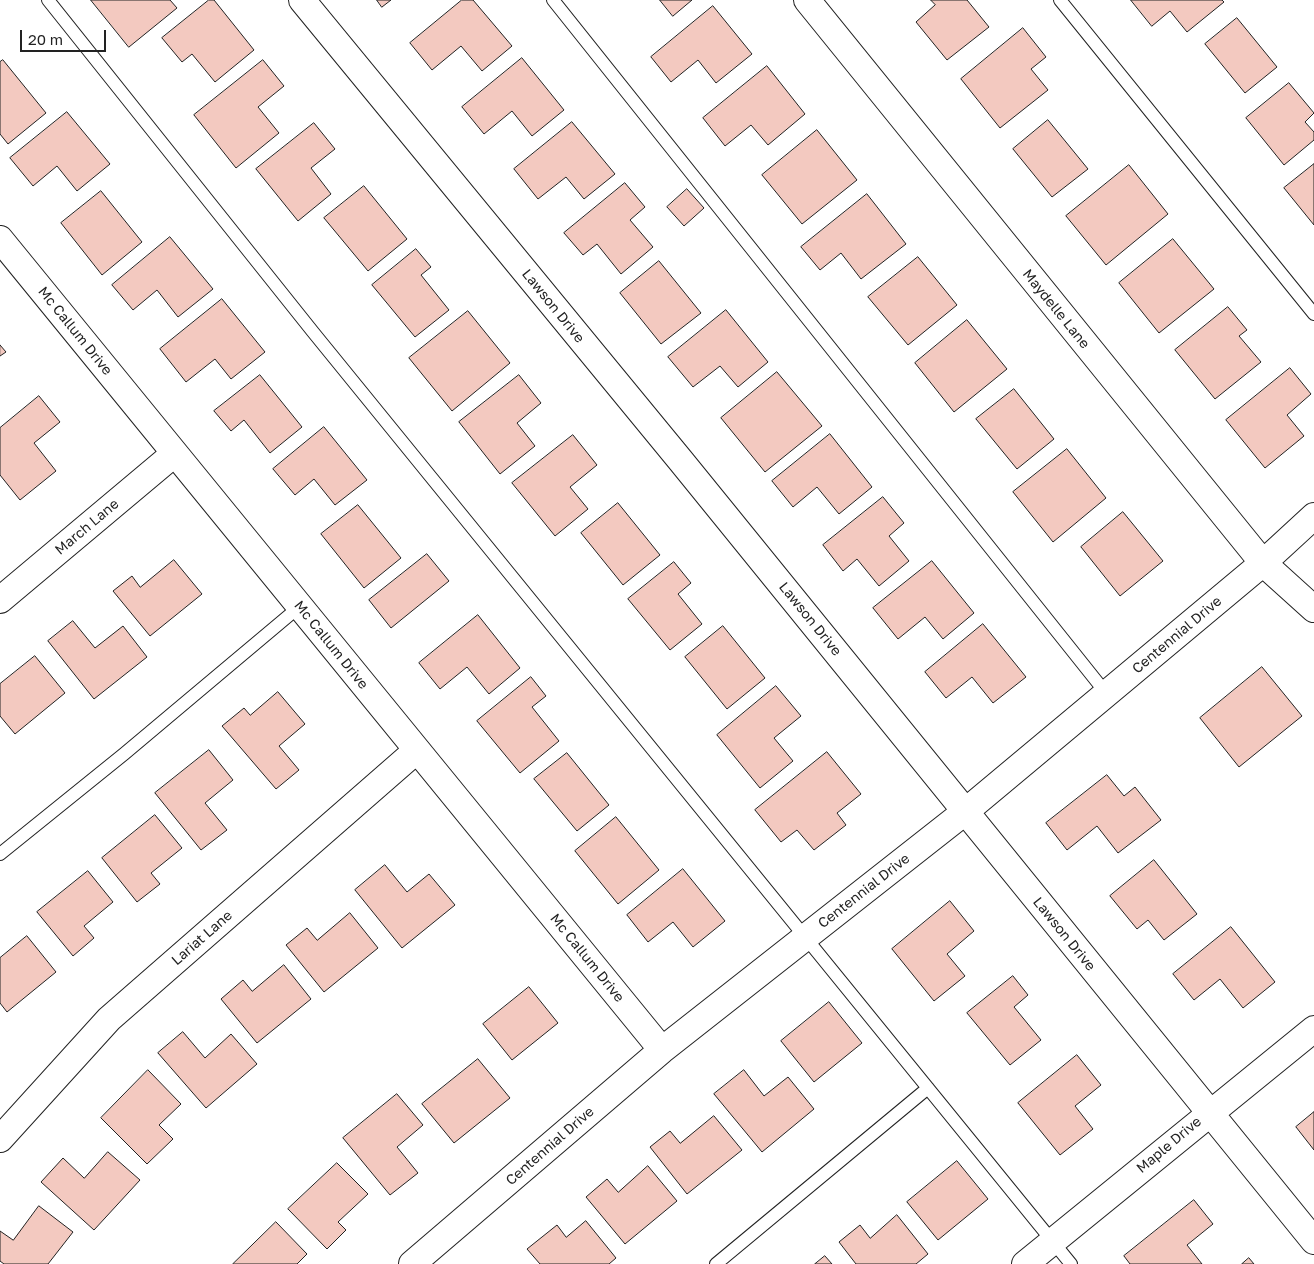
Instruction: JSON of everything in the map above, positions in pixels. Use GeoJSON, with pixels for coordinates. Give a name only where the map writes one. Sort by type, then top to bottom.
{"type":"FeatureCollection","features":[{"type":"Feature","properties":{"kind":"street","name":"Lawson Drive"},"geometry":{"type":"LineString","coordinates":[[302,0],[966,811],[1314,1241]]}},
{"type":"Feature","properties":{"kind":"street","name":"Maydelle Lane"},"geometry":{"type":"LineString","coordinates":[[807,0],[1263,564],[1314,609]]}},
{"type":"Feature","properties":{"kind":"street","name":"Mc Callum Drive"},"geometry":{"type":"LineString","coordinates":[[0,239],[662,1050]]}},
{"type":"Feature","properties":{"kind":"street","name":"March Lane"},"geometry":{"type":"LineString","coordinates":[[0,600],[174,454]]}},
{"type":"Feature","properties":{"kind":"street","name":"Centennial Drive"},"geometry":{"type":"LineString","coordinates":[[412,1264],[662,1050],[966,811],[1263,564],[1314,516]]}},
{"type":"Feature","properties":{"kind":"street","name":"Lariat Lane"},"geometry":{"type":"LineString","coordinates":[[0,1139],[109,1019],[417,750]]}},
{"type":"Feature","properties":{"kind":"street","name":"Maple Drive"},"geometry":{"type":"LineString","coordinates":[[1025,1264],[1208,1112],[1314,1029]]}},
{"type":"Feature","properties":{"kind":"lane"},"geometry":{"type":"LineString","coordinates":[[48,0],[313,332],[1071,1264]]}},
{"type":"Feature","properties":{"kind":"lane"},"geometry":{"type":"LineString","coordinates":[[553,0],[1106,693]]}},
{"type":"Feature","properties":{"kind":"lane"},"geometry":{"type":"LineString","coordinates":[[1060,0],[1314,314]]}},
{"type":"Feature","properties":{"kind":"lane"},"geometry":{"type":"LineString","coordinates":[[0,854],[124,754],[299,606]]}},
{"type":"Feature","properties":{"kind":"lane"},"geometry":{"type":"LineString","coordinates":[[716,1264],[928,1088]]}},
{"type":"Feature","properties":{"kind":"building"},"geometry":{"type":"Polygon","coordinates":[[[91,0],[170,0],[177,8],[129,47],[91,0]]]}},
{"type":"Feature","properties":{"kind":"building"},"geometry":{"type":"Polygon","coordinates":[[[209,0],[214,0],[254,50],[215,82],[192,54],[182,62],[162,38],[209,0]]]}},
{"type":"Feature","properties":{"kind":"building"},"geometry":{"type":"Polygon","coordinates":[[[377,0],[391,0],[382,7],[377,0]]]}},
{"type":"Feature","properties":{"kind":"building"},"geometry":{"type":"Polygon","coordinates":[[[462,0],[473,0],[512,46],[482,71],[461,46],[432,70],[410,43],[462,0]]]}},
{"type":"Feature","properties":{"kind":"building"},"geometry":{"type":"Polygon","coordinates":[[[660,0],[692,0],[673,16],[660,0]]]}},
{"type":"Feature","properties":{"kind":"building"},"geometry":{"type":"Polygon","coordinates":[[[931,0],[967,0],[989,27],[947,60],[916,22],[935,5],[931,0]]]}},
{"type":"Feature","properties":{"kind":"building"},"geometry":{"type":"Polygon","coordinates":[[[1131,0],[1222,0],[1224,2],[1187,32],[1170,11],[1152,26],[1131,0]]]}},
{"type":"Feature","properties":{"kind":"building"},"geometry":{"type":"Polygon","coordinates":[[[713,6],[752,54],[716,83],[698,60],[671,82],[651,57],[713,6]]]}},
{"type":"Feature","properties":{"kind":"building"},"geometry":{"type":"Polygon","coordinates":[[[1237,18],[1277,67],[1245,93],[1205,44],[1237,18]]]}},
{"type":"Feature","properties":{"kind":"building"},"geometry":{"type":"Polygon","coordinates":[[[1023,28],[1046,57],[1031,69],[1048,90],[1000,128],[961,79],[1023,28]]]}},
{"type":"Feature","properties":{"kind":"building"},"geometry":{"type":"Polygon","coordinates":[[[522,58],[564,110],[532,136],[512,111],[484,134],[462,107],[522,58]]]}},
{"type":"Feature","properties":{"kind":"building"},"geometry":{"type":"Polygon","coordinates":[[[3,60],[46,113],[8,144],[0,134],[0,62],[3,60]]]}},
{"type":"Feature","properties":{"kind":"building"},"geometry":{"type":"Polygon","coordinates":[[[263,60],[284,86],[258,107],[279,133],[236,168],[194,115],[263,60]]]}},
{"type":"Feature","properties":{"kind":"building"},"geometry":{"type":"Polygon","coordinates":[[[767,66],[805,114],[768,145],[751,125],[725,146],[703,118],[767,66]]]}},
{"type":"Feature","properties":{"kind":"building"},"geometry":{"type":"Polygon","coordinates":[[[1289,83],[1314,113],[1305,122],[1314,132],[1314,140],[1284,165],[1246,118],[1289,83]]]}},
{"type":"Feature","properties":{"kind":"building"},"geometry":{"type":"Polygon","coordinates":[[[67,112],[110,164],[77,191],[57,166],[33,186],[10,158],[67,112]]]}},
{"type":"Feature","properties":{"kind":"building"},"geometry":{"type":"Polygon","coordinates":[[[1048,120],[1088,169],[1052,197],[1013,149],[1048,120]]]}},
{"type":"Feature","properties":{"kind":"building"},"geometry":{"type":"Polygon","coordinates":[[[572,122],[615,174],[584,199],[566,177],[538,199],[514,169],[572,122]]]}},
{"type":"Feature","properties":{"kind":"building"},"geometry":{"type":"Polygon","coordinates":[[[314,123],[335,149],[311,168],[331,194],[298,221],[256,169],[314,123]]]}},
{"type":"Feature","properties":{"kind":"building"},"geometry":{"type":"Polygon","coordinates":[[[817,130],[857,180],[802,224],[762,175],[817,130]]]}},
{"type":"Feature","properties":{"kind":"building"},"geometry":{"type":"Polygon","coordinates":[[[1314,164],[1314,225],[1284,188],[1314,164]]]}},
{"type":"Feature","properties":{"kind":"building"},"geometry":{"type":"Polygon","coordinates":[[[1129,165],[1168,214],[1106,265],[1066,216],[1129,165]]]}},
{"type":"Feature","properties":{"kind":"building"},"geometry":{"type":"Polygon","coordinates":[[[625,183],[645,207],[630,220],[653,247],[621,274],[597,244],[583,255],[564,233],[625,183]]]}},
{"type":"Feature","properties":{"kind":"building"},"geometry":{"type":"Polygon","coordinates":[[[364,186],[407,239],[368,271],[324,218],[364,186]]]}},
{"type":"Feature","properties":{"kind":"building"},"geometry":{"type":"Polygon","coordinates":[[[687,189],[704,208],[684,226],[667,207],[687,189]]]}},
{"type":"Feature","properties":{"kind":"building"},"geometry":{"type":"Polygon","coordinates":[[[101,191],[142,242],[102,275],[61,223],[101,191]]]}},
{"type":"Feature","properties":{"kind":"building"},"geometry":{"type":"Polygon","coordinates":[[[867,194],[906,244],[861,279],[841,253],[820,270],[801,247],[867,194]]]}},
{"type":"Feature","properties":{"kind":"building"},"geometry":{"type":"Polygon","coordinates":[[[170,237],[213,289],[178,317],[157,290],[133,310],[112,285],[170,237]]]}},
{"type":"Feature","properties":{"kind":"building"},"geometry":{"type":"Polygon","coordinates":[[[1173,239],[1214,289],[1159,333],[1119,283],[1173,239]]]}},
{"type":"Feature","properties":{"kind":"building"},"geometry":{"type":"Polygon","coordinates":[[[416,249],[431,267],[421,275],[449,310],[415,337],[372,285],[416,249]]]}},
{"type":"Feature","properties":{"kind":"building"},"geometry":{"type":"Polygon","coordinates":[[[918,257],[957,305],[908,345],[868,297],[918,257]]]}},
{"type":"Feature","properties":{"kind":"building"},"geometry":{"type":"Polygon","coordinates":[[[659,261],[701,313],[661,344],[620,293],[659,261]]]}},
{"type":"Feature","properties":{"kind":"building"},"geometry":{"type":"Polygon","coordinates":[[[222,299],[265,352],[231,379],[215,359],[186,382],[160,349],[222,299]]]}},
{"type":"Feature","properties":{"kind":"building"},"geometry":{"type":"Polygon","coordinates":[[[1228,307],[1247,330],[1239,336],[1261,362],[1215,399],[1175,350],[1228,307]]]}},
{"type":"Feature","properties":{"kind":"building"},"geometry":{"type":"Polygon","coordinates":[[[726,310],[768,362],[738,387],[720,366],[693,387],[668,357],[726,310]]]}},
{"type":"Feature","properties":{"kind":"building"},"geometry":{"type":"Polygon","coordinates":[[[468,311],[510,363],[452,411],[409,358],[468,311]]]}},
{"type":"Feature","properties":{"kind":"building"},"geometry":{"type":"Polygon","coordinates":[[[967,320],[1007,369],[954,412],[915,363],[967,320]]]}},
{"type":"Feature","properties":{"kind":"building"},"geometry":{"type":"Polygon","coordinates":[[[0,345],[6,352],[0,356],[0,345]]]}},
{"type":"Feature","properties":{"kind":"building"},"geometry":{"type":"Polygon","coordinates":[[[1290,368],[1311,394],[1287,415],[1304,436],[1265,468],[1226,420],[1290,368]]]}},
{"type":"Feature","properties":{"kind":"building"},"geometry":{"type":"Polygon","coordinates":[[[777,372],[822,426],[765,472],[721,418],[777,372]]]}},
{"type":"Feature","properties":{"kind":"building"},"geometry":{"type":"Polygon","coordinates":[[[260,375],[302,427],[270,453],[244,420],[231,431],[214,411],[260,375]]]}},
{"type":"Feature","properties":{"kind":"building"},"geometry":{"type":"Polygon","coordinates":[[[519,375],[541,403],[517,423],[535,446],[500,474],[459,422],[519,375]]]}},
{"type":"Feature","properties":{"kind":"building"},"geometry":{"type":"Polygon","coordinates":[[[1014,389],[1054,439],[1017,469],[976,419],[1014,389]]]}},
{"type":"Feature","properties":{"kind":"building"},"geometry":{"type":"Polygon","coordinates":[[[39,396],[60,422],[34,443],[56,471],[20,500],[0,475],[0,428],[39,396]]]}},
{"type":"Feature","properties":{"kind":"building"},"geometry":{"type":"Polygon","coordinates":[[[324,427],[367,480],[335,505],[314,479],[295,495],[273,469],[324,427]]]}},
{"type":"Feature","properties":{"kind":"building"},"geometry":{"type":"Polygon","coordinates":[[[830,434],[872,487],[839,514],[817,487],[793,507],[772,481],[830,434]]]}},
{"type":"Feature","properties":{"kind":"building"},"geometry":{"type":"Polygon","coordinates":[[[573,435],[597,465],[570,487],[588,509],[555,536],[512,483],[573,435]]]}},
{"type":"Feature","properties":{"kind":"building"},"geometry":{"type":"Polygon","coordinates":[[[1067,449],[1106,498],[1053,542],[1013,492],[1067,449]]]}},
{"type":"Feature","properties":{"kind":"building"},"geometry":{"type":"Polygon","coordinates":[[[883,497],[904,523],[889,536],[909,561],[879,586],[857,559],[843,571],[823,545],[883,497]]]}},
{"type":"Feature","properties":{"kind":"building"},"geometry":{"type":"Polygon","coordinates":[[[618,503],[660,555],[623,585],[581,533],[618,503]]]}},
{"type":"Feature","properties":{"kind":"building"},"geometry":{"type":"Polygon","coordinates":[[[358,505],[401,558],[364,588],[321,534],[358,505]]]}},
{"type":"Feature","properties":{"kind":"building"},"geometry":{"type":"Polygon","coordinates":[[[1123,512],[1163,561],[1120,596],[1081,547],[1123,512]]]}},
{"type":"Feature","properties":{"kind":"building"},"geometry":{"type":"Polygon","coordinates":[[[427,554],[449,581],[391,628],[369,600],[427,554]]]}},
{"type":"Feature","properties":{"kind":"building"},"geometry":{"type":"Polygon","coordinates":[[[174,560],[202,594],[150,636],[113,591],[132,576],[140,587],[174,560]]]}},
{"type":"Feature","properties":{"kind":"building"},"geometry":{"type":"Polygon","coordinates":[[[932,561],[974,613],[943,639],[925,617],[898,639],[873,608],[932,561]]]}},
{"type":"Feature","properties":{"kind":"building"},"geometry":{"type":"Polygon","coordinates":[[[674,562],[691,583],[678,594],[702,624],[670,650],[628,599],[674,562]]]}},
{"type":"Feature","properties":{"kind":"building"},"geometry":{"type":"Polygon","coordinates":[[[478,615],[520,668],[489,694],[467,667],[440,689],[419,663],[478,615]]]}},
{"type":"Feature","properties":{"kind":"building"},"geometry":{"type":"Polygon","coordinates":[[[73,621],[95,648],[123,626],[147,657],[94,699],[48,641],[73,621]]]}},
{"type":"Feature","properties":{"kind":"building"},"geometry":{"type":"Polygon","coordinates":[[[983,624],[1026,677],[993,703],[972,677],[946,698],[925,672],[983,624]]]}},
{"type":"Feature","properties":{"kind":"building"},"geometry":{"type":"Polygon","coordinates":[[[723,626],[765,678],[727,709],[685,657],[723,626]]]}},
{"type":"Feature","properties":{"kind":"building"},"geometry":{"type":"Polygon","coordinates":[[[35,656],[65,693],[15,734],[0,716],[0,684],[35,656]]]}},
{"type":"Feature","properties":{"kind":"building"},"geometry":{"type":"Polygon","coordinates":[[[1262,667],[1302,716],[1239,767],[1200,718],[1262,667]]]}},
{"type":"Feature","properties":{"kind":"building"},"geometry":{"type":"Polygon","coordinates":[[[531,677],[546,696],[532,707],[559,741],[520,773],[477,721],[531,677]]]}},
{"type":"Feature","properties":{"kind":"building"},"geometry":{"type":"Polygon","coordinates":[[[776,686],[801,716],[774,738],[793,761],[760,788],[717,735],[776,686]]]}},
{"type":"Feature","properties":{"kind":"building"},"geometry":{"type":"Polygon","coordinates":[[[278,692],[305,724],[279,746],[299,770],[276,789],[222,726],[244,708],[250,715],[278,692]]]}},
{"type":"Feature","properties":{"kind":"building"},"geometry":{"type":"Polygon","coordinates":[[[209,750],[233,780],[205,803],[227,830],[201,850],[155,793],[209,750]]]}},
{"type":"Feature","properties":{"kind":"building"},"geometry":{"type":"Polygon","coordinates":[[[827,752],[861,794],[837,813],[846,825],[814,850],[797,830],[781,842],[755,810],[827,752]]]}},
{"type":"Feature","properties":{"kind":"building"},"geometry":{"type":"Polygon","coordinates":[[[567,753],[609,805],[577,831],[534,779],[567,753]]]}},
{"type":"Feature","properties":{"kind":"building"},"geometry":{"type":"Polygon","coordinates":[[[1107,775],[1124,796],[1135,787],[1161,820],[1118,853],[1097,826],[1067,850],[1046,823],[1107,775]]]}},
{"type":"Feature","properties":{"kind":"building"},"geometry":{"type":"Polygon","coordinates":[[[155,815],[182,848],[151,873],[160,884],[137,902],[102,858],[155,815]]]}},
{"type":"Feature","properties":{"kind":"building"},"geometry":{"type":"Polygon","coordinates":[[[616,817],[659,870],[618,904],[575,851],[616,817]]]}},
{"type":"Feature","properties":{"kind":"building"},"geometry":{"type":"Polygon","coordinates":[[[1154,860],[1197,914],[1164,940],[1148,920],[1137,929],[1110,896],[1154,860]]]}},
{"type":"Feature","properties":{"kind":"building"},"geometry":{"type":"Polygon","coordinates":[[[385,865],[407,892],[429,874],[455,905],[402,948],[355,890],[385,865]]]}},
{"type":"Feature","properties":{"kind":"building"},"geometry":{"type":"Polygon","coordinates":[[[683,869],[725,921],[693,947],[673,922],[648,942],[627,915],[683,869]]]}},
{"type":"Feature","properties":{"kind":"building"},"geometry":{"type":"Polygon","coordinates":[[[88,871],[113,902],[84,926],[94,938],[73,956],[37,912],[88,871]]]}},
{"type":"Feature","properties":{"kind":"building"},"geometry":{"type":"Polygon","coordinates":[[[950,901],[974,931],[947,954],[965,976],[934,1001],[892,949],[950,901]]]}},
{"type":"Feature","properties":{"kind":"building"},"geometry":{"type":"Polygon","coordinates":[[[350,913],[378,948],[324,992],[286,945],[307,928],[317,940],[350,913]]]}},
{"type":"Feature","properties":{"kind":"building"},"geometry":{"type":"Polygon","coordinates":[[[1231,927],[1275,982],[1243,1008],[1220,979],[1194,1000],[1173,974],[1231,927]]]}},
{"type":"Feature","properties":{"kind":"building"},"geometry":{"type":"Polygon","coordinates":[[[27,936],[56,972],[7,1012],[0,1003],[0,958],[27,936]]]}},
{"type":"Feature","properties":{"kind":"building"},"geometry":{"type":"Polygon","coordinates":[[[284,965],[311,999],[257,1043],[221,999],[243,980],[252,991],[284,965]]]}},
{"type":"Feature","properties":{"kind":"building"},"geometry":{"type":"Polygon","coordinates":[[[1013,976],[1028,995],[1014,1007],[1041,1040],[1010,1065],[967,1013],[1013,976]]]}},
{"type":"Feature","properties":{"kind":"building"},"geometry":{"type":"Polygon","coordinates":[[[529,987],[558,1023],[512,1060],[483,1024],[529,987]]]}},
{"type":"Feature","properties":{"kind":"building"},"geometry":{"type":"Polygon","coordinates":[[[829,1002],[862,1043],[814,1082],[781,1041],[829,1002]]]}},
{"type":"Feature","properties":{"kind":"building"},"geometry":{"type":"Polygon","coordinates":[[[183,1032],[205,1058],[231,1034],[257,1064],[206,1108],[158,1053],[183,1032]]]}},
{"type":"Feature","properties":{"kind":"building"},"geometry":{"type":"Polygon","coordinates":[[[1077,1055],[1101,1085],[1075,1106],[1093,1129],[1060,1155],[1018,1103],[1077,1055]]]}},
{"type":"Feature","properties":{"kind":"building"},"geometry":{"type":"Polygon","coordinates":[[[478,1059],[510,1098],[454,1143],[422,1104],[478,1059]]]}},
{"type":"Feature","properties":{"kind":"building"},"geometry":{"type":"Polygon","coordinates":[[[148,1070],[181,1104],[159,1125],[173,1139],[147,1164],[101,1118],[148,1070]]]}},
{"type":"Feature","properties":{"kind":"building"},"geometry":{"type":"Polygon","coordinates":[[[744,1070],[764,1096],[788,1077],[814,1109],[762,1152],[714,1094],[744,1070]]]}},
{"type":"Feature","properties":{"kind":"building"},"geometry":{"type":"Polygon","coordinates":[[[397,1094],[423,1125],[397,1147],[418,1173],[390,1195],[343,1138],[397,1094]]]}},
{"type":"Feature","properties":{"kind":"building"},"geometry":{"type":"Polygon","coordinates":[[[1314,1112],[1314,1150],[1296,1127],[1314,1112]]]}},
{"type":"Feature","properties":{"kind":"building"},"geometry":{"type":"Polygon","coordinates":[[[714,1116],[742,1150],[687,1194],[650,1147],[670,1131],[680,1143],[714,1116]]]}},
{"type":"Feature","properties":{"kind":"building"},"geometry":{"type":"Polygon","coordinates":[[[108,1152],[140,1180],[94,1230],[41,1182],[63,1158],[84,1178],[108,1152]]]}},
{"type":"Feature","properties":{"kind":"building"},"geometry":{"type":"Polygon","coordinates":[[[957,1161],[988,1199],[938,1240],[907,1202],[957,1161]]]}},
{"type":"Feature","properties":{"kind":"building"},"geometry":{"type":"Polygon","coordinates":[[[337,1163],[368,1194],[338,1222],[346,1230],[327,1249],[288,1209],[337,1163]]]}},
{"type":"Feature","properties":{"kind":"building"},"geometry":{"type":"Polygon","coordinates":[[[648,1166],[677,1201],[625,1244],[586,1197],[607,1179],[618,1192],[648,1166]]]}},
{"type":"Feature","properties":{"kind":"building"},"geometry":{"type":"Polygon","coordinates":[[[1194,1200],[1213,1224],[1187,1245],[1202,1264],[1130,1264],[1124,1256],[1194,1200]]]}},
{"type":"Feature","properties":{"kind":"building"},"geometry":{"type":"Polygon","coordinates":[[[39,1206],[73,1232],[48,1264],[4,1264],[0,1261],[0,1231],[13,1240],[39,1206]]]}},
{"type":"Feature","properties":{"kind":"building"},"geometry":{"type":"Polygon","coordinates":[[[897,1215],[928,1254],[916,1264],[856,1264],[839,1242],[860,1225],[870,1238],[897,1215]]]}},
{"type":"Feature","properties":{"kind":"building"},"geometry":{"type":"Polygon","coordinates":[[[586,1221],[616,1258],[609,1264],[540,1264],[527,1249],[557,1225],[566,1237],[586,1221]]]}},
{"type":"Feature","properties":{"kind":"building"},"geometry":{"type":"Polygon","coordinates":[[[276,1222],[307,1254],[297,1264],[233,1264],[276,1222]]]}},
{"type":"Feature","properties":{"kind":"building"},"geometry":{"type":"Polygon","coordinates":[[[825,1256],[832,1264],[815,1264],[825,1256]]]}},
{"type":"Feature","properties":{"kind":"building"},"geometry":{"type":"Polygon","coordinates":[[[1249,1258],[1254,1264],[1242,1264],[1249,1258]]]}}]}
